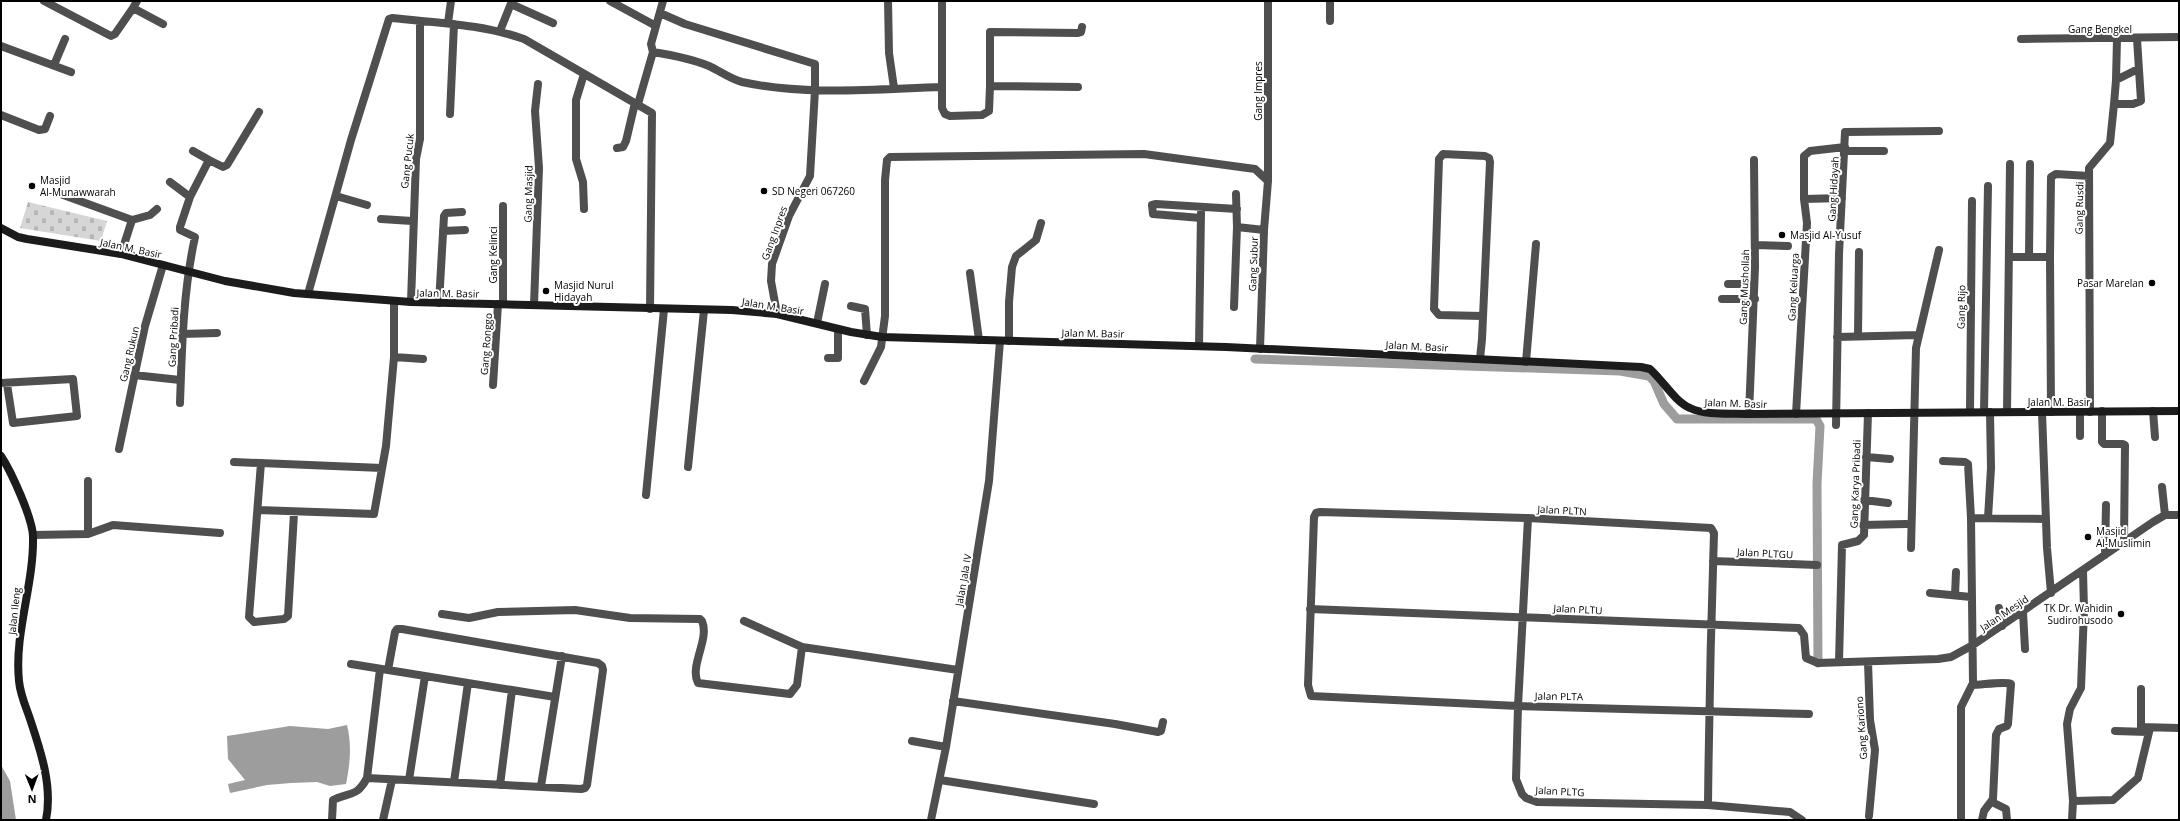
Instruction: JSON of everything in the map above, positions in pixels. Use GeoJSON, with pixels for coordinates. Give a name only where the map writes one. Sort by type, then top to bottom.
{"type":"FeatureCollection","features":[{"type":"Feature","properties":{"kind":"main road","name":"Jalan M. Basir"},"geometry":{"type":"LineString","coordinates":[[1,228],[27,239],[121,254],[251,287],[394,302],[732,310],[777,314],[838,329],[882,337],[1199,346],[1647,368],[1689,408],[1706,412],[1796,414],[2179,411]]}},
{"type":"Feature","properties":{"kind":"main road","name":"Jalan Ileng"},"geometry":{"type":"LineString","coordinates":[[1,456],[16,485],[33,535],[33,557],[27,585],[18,669],[19,684],[39,748],[47,782],[46,820]]}},
{"type":"Feature","properties":{"kind":"street"},"geometry":{"type":"LineString","coordinates":[[44,1],[110,36],[115,34],[135,4],[163,24]]}},
{"type":"Feature","properties":{"kind":"street"},"geometry":{"type":"LineString","coordinates":[[450,114],[451,1]]}},
{"type":"Feature","properties":{"kind":"street"},"geometry":{"type":"LineString","coordinates":[[610,1],[656,26]]}},
{"type":"Feature","properties":{"kind":"street"},"geometry":{"type":"LineString","coordinates":[[617,148],[623,147],[626,141],[653,52],[651,44],[663,1]]}},
{"type":"Feature","properties":{"kind":"street"},"geometry":{"type":"LineString","coordinates":[[888,1],[889,53],[894,88]]}},
{"type":"Feature","properties":{"kind":"street"},"geometry":{"type":"LineString","coordinates":[[942,1],[942,108],[950,116],[985,114],[990,108],[988,35],[990,32],[1077,33],[1081,32],[1082,27]]}},
{"type":"Feature","properties":{"kind":"street","name":"Gang Impres"},"geometry":{"type":"LineString","coordinates":[[1268,1],[1268,181]]}},
{"type":"Feature","properties":{"kind":"street"},"geometry":{"type":"LineString","coordinates":[[1330,1],[1330,21]]}},
{"type":"Feature","properties":{"kind":"street"},"geometry":{"type":"LineString","coordinates":[[500,31],[511,2],[553,23]]}},
{"type":"Feature","properties":{"kind":"street","name":"Gang Inpres"},"geometry":{"type":"LineString","coordinates":[[660,13],[685,24],[811,61],[816,68],[810,176],[789,216],[772,264],[771,281],[777,314]]}},
{"type":"Feature","properties":{"kind":"street"},"geometry":{"type":"LineString","coordinates":[[308,294],[389,20],[392,18],[451,23],[500,31],[524,39],[650,111],[653,115],[650,309]]}},
{"type":"Feature","properties":{"kind":"street","name":"Gang Pucuk"},"geometry":{"type":"LineString","coordinates":[[411,302],[412,221],[416,159],[420,139],[420,21]]}},
{"type":"Feature","properties":{"kind":"street","name":"Gang Bengkel"},"geometry":{"type":"LineString","coordinates":[[2021,39],[2137,39],[2179,37]]}},
{"type":"Feature","properties":{"kind":"street","name":"Gang Rusdi"},"geometry":{"type":"LineString","coordinates":[[2090,412],[2089,176],[2091,164],[2110,143],[2116,80],[2117,39]]}},
{"type":"Feature","properties":{"kind":"street"},"geometry":{"type":"LineString","coordinates":[[2114,104],[2133,104],[2141,100],[2137,39]]}},
{"type":"Feature","properties":{"kind":"street"},"geometry":{"type":"LineString","coordinates":[[54,65],[65,40]]}},
{"type":"Feature","properties":{"kind":"street"},"geometry":{"type":"LineString","coordinates":[[1,46],[71,72]]}},
{"type":"Feature","properties":{"kind":"street"},"geometry":{"type":"LineString","coordinates":[[653,52],[672,55],[709,66],[743,82],[815,90],[942,87]]}},
{"type":"Feature","properties":{"kind":"street"},"geometry":{"type":"LineString","coordinates":[[2116,80],[2138,69]]}},
{"type":"Feature","properties":{"kind":"street"},"geometry":{"type":"LineString","coordinates":[[584,74],[576,100],[576,159],[583,182],[584,209]]}},
{"type":"Feature","properties":{"kind":"street","name":"Gang Masjid"},"geometry":{"type":"LineString","coordinates":[[534,305],[539,168],[535,111],[538,84]]}},
{"type":"Feature","properties":{"kind":"street"},"geometry":{"type":"LineString","coordinates":[[990,86],[1078,87]]}},
{"type":"Feature","properties":{"kind":"street"},"geometry":{"type":"LineString","coordinates":[[193,151],[223,167],[227,164],[259,112]]}},
{"type":"Feature","properties":{"kind":"street"},"geometry":{"type":"LineString","coordinates":[[1,116],[39,130],[46,129],[50,116]]}},
{"type":"Feature","properties":{"kind":"street","name":"Gang Hidayah"},"geometry":{"type":"LineString","coordinates":[[1836,425],[1837,337],[1846,131],[1939,131]]}},
{"type":"Feature","properties":{"kind":"street"},"geometry":{"type":"LineString","coordinates":[[1845,149],[1884,151]]}},
{"type":"Feature","properties":{"kind":"street","name":"Gang Keluarga"},"geometry":{"type":"LineString","coordinates":[[1796,414],[1807,223],[1804,199],[1805,154],[1810,151],[1845,149]]}},
{"type":"Feature","properties":{"kind":"street"},"geometry":{"type":"LineString","coordinates":[[864,381],[881,347],[884,316],[885,180],[887,160],[894,156],[1144,154],[1255,169],[1268,181]]}},
{"type":"Feature","properties":{"kind":"street"},"geometry":{"type":"LineString","coordinates":[[1480,359],[1490,160],[1485,156],[1443,154],[1439,159],[1434,311],[1439,315],[1482,316]]}},
{"type":"Feature","properties":{"kind":"street"},"geometry":{"type":"LineString","coordinates":[[170,182],[190,197],[208,160]]}},
{"type":"Feature","properties":{"kind":"street","name":"Gang Mushollah"},"geometry":{"type":"LineString","coordinates":[[1749,414],[1755,299],[1754,284],[1756,245],[1754,160]]}},
{"type":"Feature","properties":{"kind":"street"},"geometry":{"type":"LineString","coordinates":[[2007,412],[2010,164]]}},
{"type":"Feature","properties":{"kind":"street"},"geometry":{"type":"LineString","coordinates":[[2029,257],[2030,164]]}},
{"type":"Feature","properties":{"kind":"street"},"geometry":{"type":"LineString","coordinates":[[2051,412],[2051,177],[2056,174],[2089,176]]}},
{"type":"Feature","properties":{"kind":"street","name":"Gang Subur"},"geometry":{"type":"LineString","coordinates":[[1260,349],[1264,230],[1268,181]]}},
{"type":"Feature","properties":{"kind":"street"},"geometry":{"type":"LineString","coordinates":[[1988,186],[1987,412],[1991,468],[1988,518]]}},
{"type":"Feature","properties":{"kind":"street"},"geometry":{"type":"LineString","coordinates":[[55,192],[132,220],[150,215],[157,209]]}},
{"type":"Feature","properties":{"kind":"street"},"geometry":{"type":"LineString","coordinates":[[1234,307],[1237,227],[1236,194]]}},
{"type":"Feature","properties":{"kind":"street"},"geometry":{"type":"LineString","coordinates":[[336,196],[367,205]]}},
{"type":"Feature","properties":{"kind":"street","name":"Gang Pribadi"},"geometry":{"type":"LineString","coordinates":[[180,403],[182,334],[188,271],[195,237],[180,230],[180,227],[190,197]]}},
{"type":"Feature","properties":{"kind":"street"},"geometry":{"type":"LineString","coordinates":[[1804,199],[1842,198]]}},
{"type":"Feature","properties":{"kind":"street","name":"Gang Rijo"},"geometry":{"type":"LineString","coordinates":[[1970,412],[1972,201]]}},
{"type":"Feature","properties":{"kind":"street"},"geometry":{"type":"LineString","coordinates":[[1201,218],[1153,214],[1152,205],[1202,206],[1237,209]]}},
{"type":"Feature","properties":{"kind":"street","name":"Gang Kelinci"},"geometry":{"type":"LineString","coordinates":[[500,304],[503,206]]}},
{"type":"Feature","properties":{"kind":"street"},"geometry":{"type":"LineString","coordinates":[[1199,346],[1202,206]]}},
{"type":"Feature","properties":{"kind":"street"},"geometry":{"type":"LineString","coordinates":[[439,303],[443,231],[446,213],[462,212]]}},
{"type":"Feature","properties":{"kind":"street"},"geometry":{"type":"LineString","coordinates":[[381,219],[412,221]]}},
{"type":"Feature","properties":{"kind":"street"},"geometry":{"type":"LineString","coordinates":[[121,254],[132,220]]}},
{"type":"Feature","properties":{"kind":"street"},"geometry":{"type":"LineString","coordinates":[[1009,341],[1009,289],[1012,267],[1016,256],[1036,240],[1041,223]]}},
{"type":"Feature","properties":{"kind":"street"},"geometry":{"type":"LineString","coordinates":[[1237,227],[1264,230]]}},
{"type":"Feature","properties":{"kind":"street"},"geometry":{"type":"LineString","coordinates":[[443,231],[465,230]]}},
{"type":"Feature","properties":{"kind":"street"},"geometry":{"type":"LineString","coordinates":[[1526,362],[1536,244]]}},
{"type":"Feature","properties":{"kind":"street"},"geometry":{"type":"LineString","coordinates":[[1756,245],[1788,246]]}},
{"type":"Feature","properties":{"kind":"street"},"geometry":{"type":"LineString","coordinates":[[1911,548],[1915,366],[1918,335],[1939,250]]}},
{"type":"Feature","properties":{"kind":"street"},"geometry":{"type":"LineString","coordinates":[[1858,336],[1859,252]]}},
{"type":"Feature","properties":{"kind":"street"},"geometry":{"type":"LineString","coordinates":[[2010,256],[2050,256]]}},
{"type":"Feature","properties":{"kind":"street","name":"Gang Rukun"},"geometry":{"type":"LineString","coordinates":[[119,449],[145,326],[163,265]]}},
{"type":"Feature","properties":{"kind":"street"},"geometry":{"type":"LineString","coordinates":[[970,273],[979,340]]}},
{"type":"Feature","properties":{"kind":"street"},"geometry":{"type":"LineString","coordinates":[[817,323],[825,284]]}},
{"type":"Feature","properties":{"kind":"street"},"geometry":{"type":"LineString","coordinates":[[1728,284],[1754,284]]}},
{"type":"Feature","properties":{"kind":"street"},"geometry":{"type":"LineString","coordinates":[[1722,299],[1755,299]]}},
{"type":"Feature","properties":{"kind":"street"},"geometry":{"type":"LineString","coordinates":[[258,510],[294,513],[374,514],[382,468],[394,357],[394,302]]}},
{"type":"Feature","properties":{"kind":"street","name":"Gang Ronggo"},"geometry":{"type":"LineString","coordinates":[[493,385],[500,304]]}},
{"type":"Feature","properties":{"kind":"street"},"geometry":{"type":"LineString","coordinates":[[851,306],[865,309],[867,335]]}},
{"type":"Feature","properties":{"kind":"street"},"geometry":{"type":"LineString","coordinates":[[646,495],[664,309]]}},
{"type":"Feature","properties":{"kind":"street"},"geometry":{"type":"LineString","coordinates":[[688,467],[704,310]]}},
{"type":"Feature","properties":{"kind":"street"},"geometry":{"type":"LineString","coordinates":[[828,358],[838,358],[838,329]]}},
{"type":"Feature","properties":{"kind":"street"},"geometry":{"type":"LineString","coordinates":[[182,334],[217,333]]}},
{"type":"Feature","properties":{"kind":"street"},"geometry":{"type":"LineString","coordinates":[[1837,337],[1918,335]]}},
{"type":"Feature","properties":{"kind":"street","name":"Jalan Jala IV"},"geometry":{"type":"LineString","coordinates":[[931,820],[946,747],[989,481],[1000,341]]}},
{"type":"Feature","properties":{"kind":"street"},"geometry":{"type":"LineString","coordinates":[[394,357],[423,359]]}},
{"type":"Feature","properties":{"kind":"street"},"geometry":{"type":"LineString","coordinates":[[134,375],[180,380]]}},
{"type":"Feature","properties":{"kind":"street"},"geometry":{"type":"LineString","coordinates":[[73,379],[77,416],[13,423],[4,384],[73,379]]}},
{"type":"Feature","properties":{"kind":"street"},"geometry":{"type":"LineString","coordinates":[[2153,411],[2155,437]]}},
{"type":"Feature","properties":{"kind":"street"},"geometry":{"type":"LineString","coordinates":[[2042,412],[2046,519],[2051,593]]}},
{"type":"Feature","properties":{"kind":"street"},"geometry":{"type":"LineString","coordinates":[[2080,412],[2080,436]]}},
{"type":"Feature","properties":{"kind":"street"},"geometry":{"type":"LineString","coordinates":[[2102,412],[2102,442],[2104,444],[2125,445],[2124,542]]}},
{"type":"Feature","properties":{"kind":"street","name":"Gang Karya Pribadi"},"geometry":{"type":"LineString","coordinates":[[1839,662],[1842,545],[1863,537],[1868,413]]}},
{"type":"Feature","properties":{"kind":"street"},"geometry":{"type":"LineString","coordinates":[[1866,457],[1890,459]]}},
{"type":"Feature","properties":{"kind":"street"},"geometry":{"type":"LineString","coordinates":[[1943,461],[1965,462],[1968,464],[1973,645],[1972,685],[1961,707],[1961,820]]}},
{"type":"Feature","properties":{"kind":"street"},"geometry":{"type":"LineString","coordinates":[[234,462],[382,468]]}},
{"type":"Feature","properties":{"kind":"street"},"geometry":{"type":"LineString","coordinates":[[261,463],[249,617],[254,622],[284,619],[288,616],[294,513]]}},
{"type":"Feature","properties":{"kind":"street"},"geometry":{"type":"LineString","coordinates":[[88,482],[88,534]]}},
{"type":"Feature","properties":{"kind":"street"},"geometry":{"type":"LineString","coordinates":[[2162,487],[2164,516]]}},
{"type":"Feature","properties":{"kind":"street"},"geometry":{"type":"LineString","coordinates":[[1864,500],[1888,502]]}},
{"type":"Feature","properties":{"kind":"street"},"geometry":{"type":"LineString","coordinates":[[2105,555],[2106,505]]}},
{"type":"Feature","properties":{"kind":"street","name":"Jalan PLTN"},"geometry":{"type":"LineString","coordinates":[[1309,694],[1310,609],[1314,517],[1316,513],[1528,518],[1711,528],[1714,533],[1708,805]]}},
{"type":"Feature","properties":{"kind":"street","name":"Jalan Mesjid"},"geometry":{"type":"LineString","coordinates":[[1818,663],[1945,658],[1957,655],[2164,516],[2179,515]]}},
{"type":"Feature","properties":{"kind":"street","name":"Jalan PLTG"},"geometry":{"type":"LineString","coordinates":[[1528,518],[1518,706],[1516,779],[1520,790],[1526,798],[1537,802],[1708,805],[1790,812],[1802,820]]}},
{"type":"Feature","properties":{"kind":"street"},"geometry":{"type":"LineString","coordinates":[[1970,518],[2046,519]]}},
{"type":"Feature","properties":{"kind":"street"},"geometry":{"type":"LineString","coordinates":[[1863,525],[1906,524]]}},
{"type":"Feature","properties":{"kind":"street"},"geometry":{"type":"LineString","coordinates":[[33,535],[88,534],[113,525],[220,533]]}},
{"type":"Feature","properties":{"kind":"street","name":"Jalan PLTGU"},"geometry":{"type":"LineString","coordinates":[[1713,560],[1817,565]]}},
{"type":"Feature","properties":{"kind":"street"},"geometry":{"type":"LineString","coordinates":[[2072,820],[2073,801],[2067,724],[2070,709],[2080,688],[2084,610],[2083,571]]}},
{"type":"Feature","properties":{"kind":"street"},"geometry":{"type":"LineString","coordinates":[[1955,595],[1956,572]]}},
{"type":"Feature","properties":{"kind":"street"},"geometry":{"type":"LineString","coordinates":[[1930,594],[1971,597]]}},
{"type":"Feature","properties":{"kind":"street"},"geometry":{"type":"LineString","coordinates":[[1999,608],[2002,626]]}},
{"type":"Feature","properties":{"kind":"street","name":"Jalan PLTU"},"geometry":{"type":"LineString","coordinates":[[1310,609],[1799,628],[1804,635],[1806,658],[1818,663]]}},
{"type":"Feature","properties":{"kind":"street"},"geometry":{"type":"LineString","coordinates":[[442,614],[470,618],[498,612],[575,610],[630,618],[700,619],[704,629],[696,673],[698,683],[790,694],[794,692],[797,685],[802,647]]}},
{"type":"Feature","properties":{"kind":"street"},"geometry":{"type":"LineString","coordinates":[[2023,612],[2025,649]]}},
{"type":"Feature","properties":{"kind":"street"},"geometry":{"type":"LineString","coordinates":[[744,621],[802,647],[958,670]]}},
{"type":"Feature","properties":{"kind":"street"},"geometry":{"type":"LineString","coordinates":[[332,820],[334,800],[354,794],[361,789],[367,778],[384,669],[397,629],[562,656],[598,663],[602,666],[587,785],[585,788],[580,789],[367,778]]}},
{"type":"Feature","properties":{"kind":"street"},"geometry":{"type":"LineString","coordinates":[[542,786],[562,656]]}},
{"type":"Feature","properties":{"kind":"street","name":"Gang Kariono"},"geometry":{"type":"LineString","coordinates":[[1868,662],[1870,720],[1875,750],[1869,816]]}},
{"type":"Feature","properties":{"kind":"street"},"geometry":{"type":"LineString","coordinates":[[351,664],[555,697]]}},
{"type":"Feature","properties":{"kind":"street"},"geometry":{"type":"LineString","coordinates":[[409,780],[425,676]]}},
{"type":"Feature","properties":{"kind":"street"},"geometry":{"type":"LineString","coordinates":[[1972,685],[1989,685],[2000,682],[2011,684],[2008,724],[1999,730],[1996,735],[1994,792],[1992,802],[1984,811],[1982,820]]}},
{"type":"Feature","properties":{"kind":"street"},"geometry":{"type":"LineString","coordinates":[[454,782],[468,683]]}},
{"type":"Feature","properties":{"kind":"street"},"geometry":{"type":"LineString","coordinates":[[2073,801],[2113,800],[2138,778],[2147,729],[2141,689]]}},
{"type":"Feature","properties":{"kind":"street"},"geometry":{"type":"LineString","coordinates":[[500,785],[512,690]]}},
{"type":"Feature","properties":{"kind":"street","name":"Jalan PLTA"},"geometry":{"type":"LineString","coordinates":[[1309,694],[1518,706],[1710,710],[1809,714]]}},
{"type":"Feature","properties":{"kind":"street"},"geometry":{"type":"LineString","coordinates":[[953,701],[1115,724],[1158,732],[1161,731],[1163,722]]}},
{"type":"Feature","properties":{"kind":"street"},"geometry":{"type":"LineString","coordinates":[[2115,731],[2179,728]]}},
{"type":"Feature","properties":{"kind":"street"},"geometry":{"type":"LineString","coordinates":[[912,741],[946,747]]}},
{"type":"Feature","properties":{"kind":"street"},"geometry":{"type":"LineString","coordinates":[[383,820],[392,780]]}},
{"type":"Feature","properties":{"kind":"street"},"geometry":{"type":"LineString","coordinates":[[940,780],[1094,804]]}},
{"type":"Feature","properties":{"kind":"street"},"geometry":{"type":"LineString","coordinates":[[1992,802],[2006,809],[2007,820]]}},
{"type":"Feature","properties":{"kind":"green space"},"geometry":{"type":"Polygon","coordinates":[[[28,202],[107,221],[101,241],[20,228],[28,202]]]}},
{"type":"Feature","properties":{"kind":"shaded area"},"geometry":{"type":"Polygon","coordinates":[[[347,725],[350,740],[350,754],[346,784],[330,786],[317,782],[291,783],[267,785],[230,793],[228,784],[245,780],[228,759],[227,736],[290,726],[328,729],[347,725]]]}},
{"type":"Feature","properties":{"kind":"shaded area"},"geometry":{"type":"Polygon","coordinates":[[[1,765],[10,781],[16,820],[1,820],[1,765]]]}},
{"type":"Feature","properties":{"kind":"waterway"},"geometry":{"type":"LineString","coordinates":[[1255,359],[1620,371],[1649,376],[1654,381],[1664,404],[1677,419],[1816,419],[1820,426],[1817,484],[1818,663]]}},
{"type":"Feature","properties":{"kind":"place","name":"Masjid Al-Munawwarah"},"geometry":{"type":"Point","coordinates":[32,186]}},
{"type":"Feature","properties":{"kind":"place","name":"SD Negeri 067260"},"geometry":{"type":"Point","coordinates":[764,191]}},
{"type":"Feature","properties":{"kind":"place","name":"Masjid Al-Yusuf"},"geometry":{"type":"Point","coordinates":[1782,235]}},
{"type":"Feature","properties":{"kind":"place","name":"Pasar Marelan"},"geometry":{"type":"Point","coordinates":[2152,283]}},
{"type":"Feature","properties":{"kind":"place","name":"Masjid Nurul Hidayah"},"geometry":{"type":"Point","coordinates":[546,291]}},
{"type":"Feature","properties":{"kind":"place","name":"Masjid Al-Muslimin"},"geometry":{"type":"Point","coordinates":[2088,537]}},
{"type":"Feature","properties":{"kind":"place","name":"TK Dr. Wahidin Sudirohusodo"},"geometry":{"type":"Point","coordinates":[2121,614]}}]}
